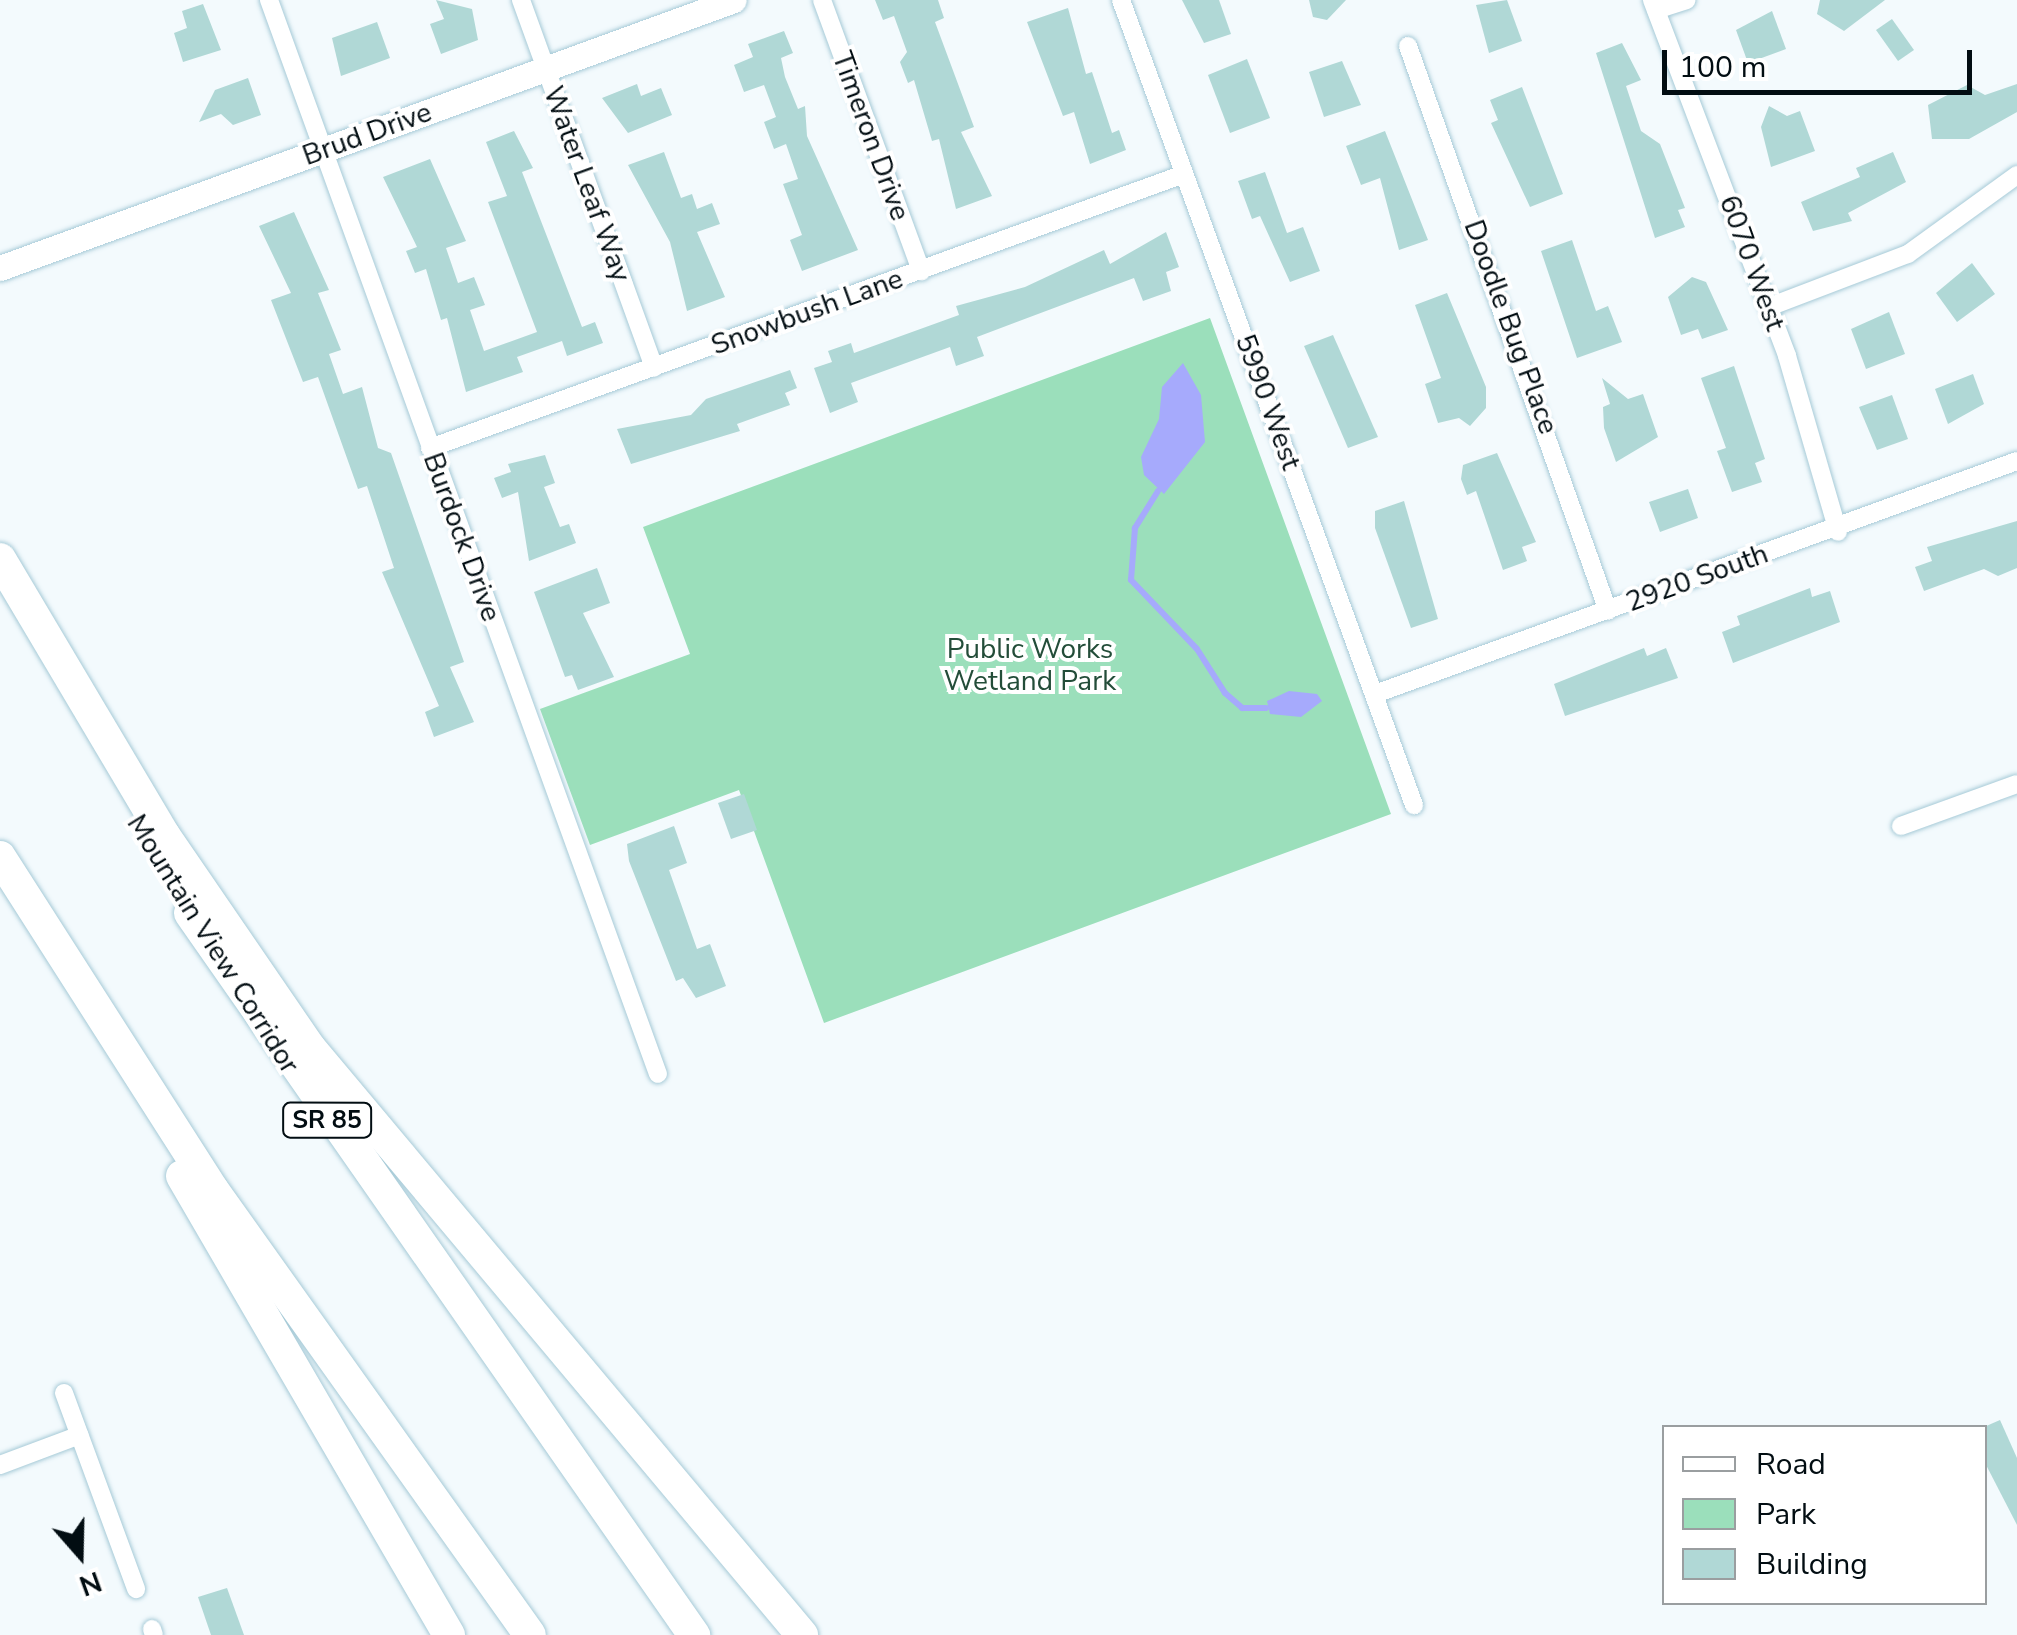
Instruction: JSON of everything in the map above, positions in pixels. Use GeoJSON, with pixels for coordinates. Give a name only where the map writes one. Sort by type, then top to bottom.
{"type":"FeatureCollection","features":[{"type":"Feature","properties":{"kind":"highway"},"geometry":{"type":"LineString","coordinates":[[0,559],[164,835],[310,1048],[802,1635]]}},
{"type":"Feature","properties":{"kind":"highway","name":"Mountain View Corridor"},"geometry":{"type":"LineString","coordinates":[[0,580],[239,990],[694,1635]]}},
{"type":"Feature","properties":{"kind":"highway"},"geometry":{"type":"LineString","coordinates":[[0,857],[127,1064],[530,1635]]}},
{"type":"Feature","properties":{"kind":"highway"},"geometry":{"type":"LineString","coordinates":[[127,1064],[212,1232],[450,1635]]}},
{"type":"Feature","properties":{"kind":"main road","name":"Brud Drive"},"geometry":{"type":"LineString","coordinates":[[0,268],[734,0]]}},
{"type":"Feature","properties":{"kind":"street","name":"Burdock Drive"},"geometry":{"type":"LineString","coordinates":[[269,0],[658,1074]]}},
{"type":"Feature","properties":{"kind":"street","name":"Water Leaf Way"},"geometry":{"type":"LineString","coordinates":[[521,0],[654,368]]}},
{"type":"Feature","properties":{"kind":"street","name":"Timeron Drive"},"geometry":{"type":"LineString","coordinates":[[822,0],[921,271]]}},
{"type":"Feature","properties":{"kind":"street","name":"5990 West"},"geometry":{"type":"LineString","coordinates":[[1121,0],[1414,805]]}},
{"type":"Feature","properties":{"kind":"street"},"geometry":{"type":"LineString","coordinates":[[1654,5],[1686,0]]}},
{"type":"Feature","properties":{"kind":"street","name":"6070 West"},"geometry":{"type":"LineString","coordinates":[[1654,5],[1768,307],[1838,532]]}},
{"type":"Feature","properties":{"kind":"street","name":"Doodle Bug Place"},"geometry":{"type":"LineString","coordinates":[[1408,46],[1608,610]]}},
{"type":"Feature","properties":{"kind":"street","name":"Snowbush Lane"},"geometry":{"type":"LineString","coordinates":[[430,448],[1184,174]]}},
{"type":"Feature","properties":{"kind":"street"},"geometry":{"type":"LineString","coordinates":[[1768,307],[1908,254],[2017,176]]}},
{"type":"Feature","properties":{"kind":"street","name":"2920 South"},"geometry":{"type":"LineString","coordinates":[[1376,694],[1838,532],[2017,461]]}},
{"type":"Feature","properties":{"kind":"street"},"geometry":{"type":"LineString","coordinates":[[1902,826],[2017,784]]}},
{"type":"Feature","properties":{"kind":"street"},"geometry":{"type":"LineString","coordinates":[[64,1393],[136,1588]]}},
{"type":"Feature","properties":{"kind":"street"},"geometry":{"type":"LineString","coordinates":[[0,1465],[80,1435]]}},
{"type":"Feature","properties":{"kind":"green space","name":"Public Works Wetland Park"},"geometry":{"type":"Polygon","coordinates":[[[1210,318],[1391,814],[824,1023],[739,790],[590,845],[540,709],[690,654],[643,527],[1210,318]]]}},
{"type":"Feature","properties":{"kind":"water"},"geometry":{"type":"Polygon","coordinates":[[[1183,363],[1201,395],[1205,442],[1164,494],[1144,475],[1141,457],[1159,419],[1162,387],[1183,363]]]}},
{"type":"Feature","properties":{"kind":"water"},"geometry":{"type":"Polygon","coordinates":[[[1289,691],[1317,694],[1322,701],[1301,717],[1270,714],[1267,701],[1289,691]]]}},
{"type":"Feature","properties":{"kind":"building"},"geometry":{"type":"Polygon","coordinates":[[[436,0],[472,9],[478,40],[441,54],[430,24],[444,19],[436,0]]]}},
{"type":"Feature","properties":{"kind":"building"},"geometry":{"type":"Polygon","coordinates":[[[875,0],[938,0],[944,18],[935,22],[974,127],[961,132],[992,196],[956,209],[939,139],[932,141],[914,80],[908,83],[900,62],[907,52],[894,16],[883,20],[875,0]]]}},
{"type":"Feature","properties":{"kind":"building"},"geometry":{"type":"Polygon","coordinates":[[[1182,0],[1219,0],[1231,34],[1204,43],[1182,0]]]}},
{"type":"Feature","properties":{"kind":"building"},"geometry":{"type":"Polygon","coordinates":[[[1309,0],[1346,0],[1327,20],[1313,17],[1309,0]]]}},
{"type":"Feature","properties":{"kind":"building"},"geometry":{"type":"Polygon","coordinates":[[[1507,0],[1522,41],[1489,53],[1476,5],[1507,0]]]}},
{"type":"Feature","properties":{"kind":"building"},"geometry":{"type":"Polygon","coordinates":[[[1820,0],[1885,0],[1844,31],[1817,14],[1820,0]]]}},
{"type":"Feature","properties":{"kind":"building"},"geometry":{"type":"Polygon","coordinates":[[[203,4],[221,50],[183,62],[174,33],[187,28],[182,11],[203,4]]]}},
{"type":"Feature","properties":{"kind":"building"},"geometry":{"type":"Polygon","coordinates":[[[1068,8],[1086,74],[1092,72],[1112,133],[1119,130],[1126,150],[1090,164],[1074,112],[1063,116],[1027,22],[1068,8]]]}},
{"type":"Feature","properties":{"kind":"building"},"geometry":{"type":"Polygon","coordinates":[[[1772,11],[1786,49],[1748,63],[1736,30],[1772,11]]]}},
{"type":"Feature","properties":{"kind":"building"},"geometry":{"type":"Polygon","coordinates":[[[1892,19],[1914,50],[1898,61],[1876,30],[1892,19]]]}},
{"type":"Feature","properties":{"kind":"building"},"geometry":{"type":"Polygon","coordinates":[[[377,22],[390,58],[341,76],[332,38],[377,22]]]}},
{"type":"Feature","properties":{"kind":"building"},"geometry":{"type":"Polygon","coordinates":[[[784,31],[793,53],[781,58],[785,77],[798,109],[805,106],[807,136],[858,250],[802,271],[790,240],[802,235],[783,184],[798,179],[786,144],[774,149],[764,122],[776,117],[764,85],[744,92],[734,65],[753,57],[748,44],[784,31]]]}},
{"type":"Feature","properties":{"kind":"building"},"geometry":{"type":"Polygon","coordinates":[[[1622,43],[1641,80],[1626,86],[1641,131],[1660,144],[1685,208],[1678,210],[1685,227],[1655,238],[1596,53],[1622,43]]]}},
{"type":"Feature","properties":{"kind":"building"},"geometry":{"type":"Polygon","coordinates":[[[1247,59],[1270,118],[1230,133],[1208,75],[1247,59]]]}},
{"type":"Feature","properties":{"kind":"building"},"geometry":{"type":"Polygon","coordinates":[[[1342,61],[1361,105],[1324,117],[1309,72],[1342,61]]]}},
{"type":"Feature","properties":{"kind":"building"},"geometry":{"type":"Polygon","coordinates":[[[248,78],[261,115],[233,125],[221,114],[199,122],[215,90],[248,78]]]}},
{"type":"Feature","properties":{"kind":"building"},"geometry":{"type":"Polygon","coordinates":[[[637,84],[641,96],[661,88],[672,115],[628,133],[602,98],[637,84]]]}},
{"type":"Feature","properties":{"kind":"building"},"geometry":{"type":"Polygon","coordinates":[[[2017,84],[2017,112],[1969,139],[1932,139],[1928,105],[1967,85],[1985,95],[2017,84]]]}},
{"type":"Feature","properties":{"kind":"building"},"geometry":{"type":"Polygon","coordinates":[[[1522,87],[1563,194],[1530,207],[1491,123],[1498,120],[1490,100],[1522,87]]]}},
{"type":"Feature","properties":{"kind":"building"},"geometry":{"type":"Polygon","coordinates":[[[1769,106],[1787,116],[1800,111],[1815,151],[1771,167],[1761,127],[1769,106]]]}},
{"type":"Feature","properties":{"kind":"building"},"geometry":{"type":"Polygon","coordinates":[[[514,131],[533,168],[522,172],[582,327],[595,322],[603,343],[567,356],[562,341],[517,357],[523,372],[466,392],[447,318],[441,320],[426,269],[415,273],[406,251],[417,247],[383,177],[430,159],[466,241],[446,248],[458,283],[474,277],[485,305],[470,310],[484,351],[537,332],[488,202],[507,196],[486,142],[514,131]]]}},
{"type":"Feature","properties":{"kind":"building"},"geometry":{"type":"Polygon","coordinates":[[[1385,131],[1428,240],[1399,250],[1380,178],[1361,185],[1346,146],[1385,131]]]}},
{"type":"Feature","properties":{"kind":"building"},"geometry":{"type":"Polygon","coordinates":[[[664,152],[681,198],[692,194],[697,209],[712,203],[720,224],[697,232],[725,297],[687,311],[670,242],[628,165],[664,152]]]}},
{"type":"Feature","properties":{"kind":"building"},"geometry":{"type":"Polygon","coordinates":[[[1893,152],[1906,182],[1848,213],[1852,221],[1813,231],[1801,202],[1860,177],[1856,168],[1893,152]]]}},
{"type":"Feature","properties":{"kind":"building"},"geometry":{"type":"Polygon","coordinates":[[[1265,172],[1287,233],[1303,227],[1320,271],[1290,282],[1260,216],[1252,219],[1238,181],[1265,172]]]}},
{"type":"Feature","properties":{"kind":"building"},"geometry":{"type":"Polygon","coordinates":[[[294,212],[329,290],[318,293],[341,350],[329,354],[343,394],[362,387],[378,448],[391,453],[464,662],[450,667],[474,722],[434,737],[425,712],[439,706],[382,572],[394,568],[367,486],[358,489],[318,377],[303,382],[271,300],[291,293],[259,226],[294,212]]]}},
{"type":"Feature","properties":{"kind":"building"},"geometry":{"type":"Polygon","coordinates":[[[1166,232],[1179,267],[1166,272],[1171,291],[1143,301],[1134,278],[977,337],[984,356],[956,366],[950,347],[851,383],[858,402],[830,413],[814,368],[832,362],[828,351],[851,343],[854,353],[959,315],[956,306],[1025,287],[1104,250],[1110,264],[1166,232]]]}},
{"type":"Feature","properties":{"kind":"building"},"geometry":{"type":"Polygon","coordinates":[[[1572,240],[1596,311],[1608,306],[1622,342],[1577,358],[1541,251],[1572,240]]]}},
{"type":"Feature","properties":{"kind":"building"},"geometry":{"type":"Polygon","coordinates":[[[1972,263],[1995,294],[1957,322],[1936,293],[1972,263]]]}},
{"type":"Feature","properties":{"kind":"building"},"geometry":{"type":"Polygon","coordinates":[[[1692,277],[1706,282],[1728,330],[1702,339],[1698,329],[1681,335],[1668,297],[1692,277]]]}},
{"type":"Feature","properties":{"kind":"building"},"geometry":{"type":"Polygon","coordinates":[[[1447,293],[1486,387],[1486,408],[1470,426],[1459,418],[1438,423],[1425,384],[1441,378],[1415,305],[1447,293]]]}},
{"type":"Feature","properties":{"kind":"building"},"geometry":{"type":"Polygon","coordinates":[[[1889,312],[1905,354],[1866,369],[1851,329],[1889,312]]]}},
{"type":"Feature","properties":{"kind":"building"},"geometry":{"type":"Polygon","coordinates":[[[1333,335],[1378,437],[1348,448],[1304,346],[1333,335]]]}},
{"type":"Feature","properties":{"kind":"building"},"geometry":{"type":"Polygon","coordinates":[[[1734,366],[1765,459],[1755,463],[1762,482],[1732,492],[1717,451],[1726,448],[1701,378],[1734,366]]]}},
{"type":"Feature","properties":{"kind":"building"},"geometry":{"type":"Polygon","coordinates":[[[790,370],[797,388],[785,393],[790,405],[737,424],[740,431],[631,464],[617,429],[691,415],[706,399],[790,370]]]}},
{"type":"Feature","properties":{"kind":"building"},"geometry":{"type":"Polygon","coordinates":[[[1973,374],[1984,404],[1948,424],[1935,389],[1973,374]]]}},
{"type":"Feature","properties":{"kind":"building"},"geometry":{"type":"Polygon","coordinates":[[[1602,378],[1628,399],[1643,394],[1658,437],[1616,462],[1604,428],[1603,407],[1610,404],[1602,378]]]}},
{"type":"Feature","properties":{"kind":"building"},"geometry":{"type":"Polygon","coordinates":[[[1892,395],[1908,439],[1877,450],[1859,407],[1892,395]]]}},
{"type":"Feature","properties":{"kind":"building"},"geometry":{"type":"Polygon","coordinates":[[[1497,453],[1536,542],[1522,547],[1527,561],[1503,570],[1476,491],[1467,495],[1461,479],[1463,465],[1497,453]]]}},
{"type":"Feature","properties":{"kind":"building"},"geometry":{"type":"Polygon","coordinates":[[[545,455],[555,483],[544,487],[560,527],[569,524],[576,543],[529,561],[518,492],[502,498],[494,478],[511,472],[508,464],[545,455]]]}},
{"type":"Feature","properties":{"kind":"building"},"geometry":{"type":"Polygon","coordinates":[[[1688,489],[1698,518],[1660,532],[1649,502],[1688,489]]]}},
{"type":"Feature","properties":{"kind":"building"},"geometry":{"type":"Polygon","coordinates":[[[1404,501],[1438,619],[1411,628],[1375,528],[1375,511],[1404,501]]]}},
{"type":"Feature","properties":{"kind":"building"},"geometry":{"type":"Polygon","coordinates":[[[2017,521],[2017,568],[1998,576],[1984,569],[1924,591],[1915,567],[1932,561],[1927,547],[2017,521]]]}},
{"type":"Feature","properties":{"kind":"building"},"geometry":{"type":"Polygon","coordinates":[[[597,568],[610,603],[583,613],[614,677],[578,690],[572,675],[565,677],[534,592],[597,568]]]}},
{"type":"Feature","properties":{"kind":"building"},"geometry":{"type":"Polygon","coordinates":[[[1810,588],[1812,597],[1830,591],[1840,622],[1733,663],[1722,632],[1740,625],[1737,616],[1810,588]]]}},
{"type":"Feature","properties":{"kind":"building"},"geometry":{"type":"Polygon","coordinates":[[[1644,648],[1647,656],[1666,648],[1678,678],[1565,716],[1554,684],[1644,648]]]}},
{"type":"Feature","properties":{"kind":"building"},"geometry":{"type":"Polygon","coordinates":[[[744,794],[757,830],[731,839],[718,803],[744,794]]]}},
{"type":"Feature","properties":{"kind":"building"},"geometry":{"type":"Polygon","coordinates":[[[674,826],[687,863],[669,870],[697,949],[710,944],[726,986],[696,998],[683,978],[676,981],[629,861],[627,844],[674,826]]]}},
{"type":"Feature","properties":{"kind":"building"},"geometry":{"type":"Polygon","coordinates":[[[2000,1420],[2017,1458],[2017,1525],[1987,1467],[1987,1426],[2000,1420]]]}},
{"type":"Feature","properties":{"kind":"building"},"geometry":{"type":"Polygon","coordinates":[[[227,1588],[244,1635],[211,1635],[198,1597],[227,1588]]]}},
{"type":"Feature","properties":{"kind":"waterway"},"geometry":{"type":"LineString","coordinates":[[1158,491],[1135,528],[1131,580],[1197,649],[1225,693],[1242,708],[1266,708]]}}]}
